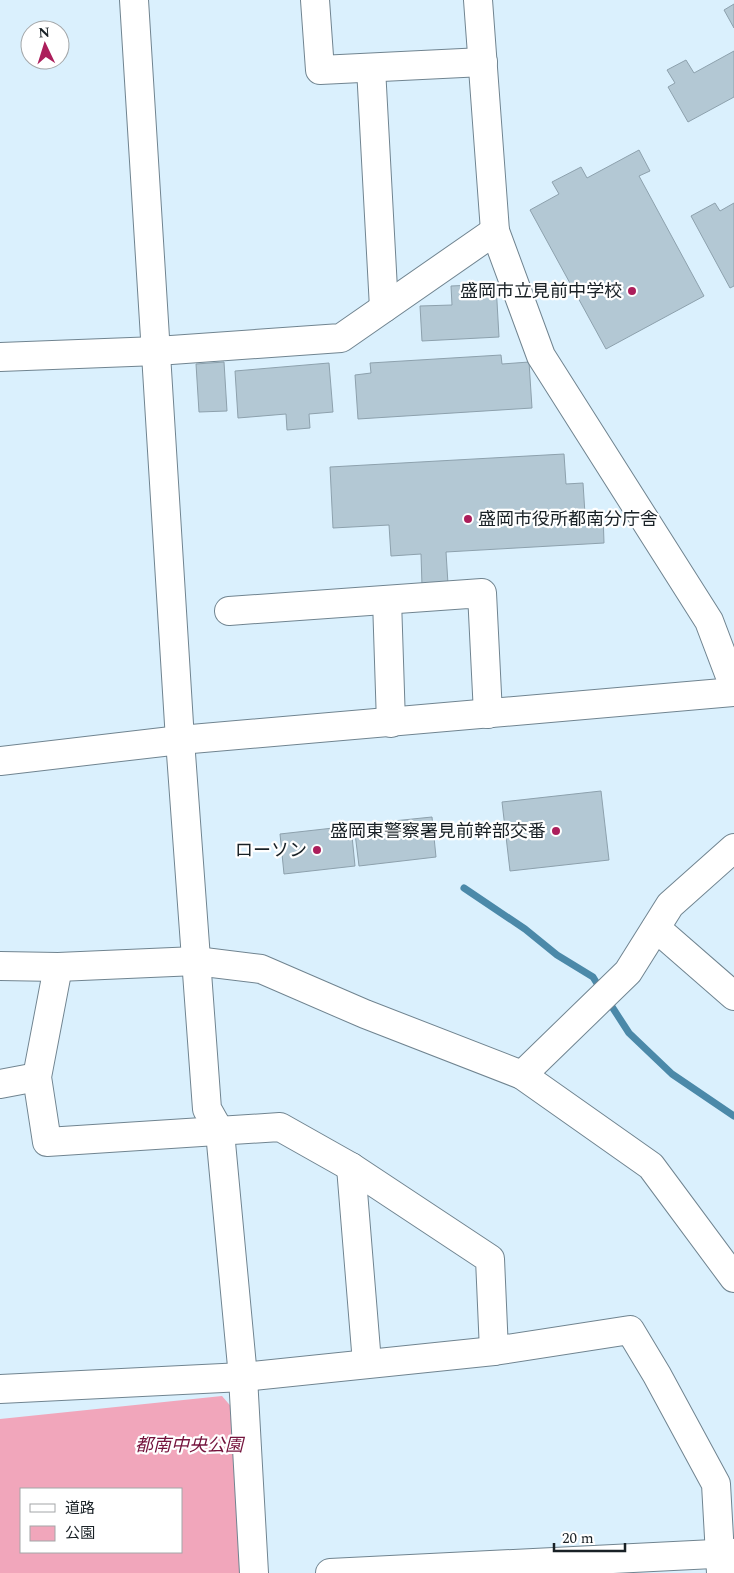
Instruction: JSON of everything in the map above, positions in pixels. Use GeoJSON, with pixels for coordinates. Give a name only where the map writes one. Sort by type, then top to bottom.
{"type":"FeatureCollection","features":[{"type":"Feature","properties":{"kind":"street"},"geometry":{"type":"LineString","coordinates":[[134,0],[180,740],[207,1109],[220,1132],[243,1377],[254,1573]]}},
{"type":"Feature","properties":{"kind":"street"},"geometry":{"type":"LineString","coordinates":[[315,0],[320,70],[483,62]]}},
{"type":"Feature","properties":{"kind":"street"},"geometry":{"type":"LineString","coordinates":[[478,0],[495,231],[542,356],[709,621],[734,687]]}},
{"type":"Feature","properties":{"kind":"street"},"geometry":{"type":"LineString","coordinates":[[371,68],[384,308]]}},
{"type":"Feature","properties":{"kind":"street"},"geometry":{"type":"LineString","coordinates":[[0,357],[157,351],[341,338],[495,231]]}},
{"type":"Feature","properties":{"kind":"street"},"geometry":{"type":"LineString","coordinates":[[229,611],[482,593],[488,714]]}},
{"type":"Feature","properties":{"kind":"street"},"geometry":{"type":"LineString","coordinates":[[387,600],[391,722]]}},
{"type":"Feature","properties":{"kind":"street"},"geometry":{"type":"LineString","coordinates":[[0,761],[180,740],[734,692]]}},
{"type":"Feature","properties":{"kind":"street"},"geometry":{"type":"LineString","coordinates":[[522,1075],[628,972],[670,905],[734,848]]}},
{"type":"Feature","properties":{"kind":"street"},"geometry":{"type":"LineString","coordinates":[[656,928],[734,996]]}},
{"type":"Feature","properties":{"kind":"street"},"geometry":{"type":"LineString","coordinates":[[0,966],[58,968],[196,961],[261,969],[365,1014],[522,1075],[652,1166],[734,1278]]}},
{"type":"Feature","properties":{"kind":"street"},"geometry":{"type":"LineString","coordinates":[[58,968],[37,1077],[47,1142],[280,1127],[351,1167],[490,1258],[494,1350]]}},
{"type":"Feature","properties":{"kind":"street"},"geometry":{"type":"LineString","coordinates":[[0,1084],[37,1077]]}},
{"type":"Feature","properties":{"kind":"street"},"geometry":{"type":"LineString","coordinates":[[351,1167],[366,1363]]}},
{"type":"Feature","properties":{"kind":"street"},"geometry":{"type":"LineString","coordinates":[[0,1388],[243,1377],[494,1350],[630,1330],[657,1375],[716,1484],[724,1560],[330,1573]]}},
{"type":"Feature","properties":{"kind":"green space","name":"都南中央公園"},"geometry":{"type":"Polygon","coordinates":[[[222,1396],[234,1410],[240,1573],[0,1573],[0,1419],[222,1396]]]}},
{"type":"Feature","properties":{"kind":"building"},"geometry":{"type":"Polygon","coordinates":[[[734,4],[734,28],[724,10],[734,4]]]}},
{"type":"Feature","properties":{"kind":"building"},"geometry":{"type":"Polygon","coordinates":[[[734,51],[734,97],[688,122],[668,87],[675,83],[667,70],[686,60],[694,73],[734,51]]]}},
{"type":"Feature","properties":{"kind":"building"},"geometry":{"type":"Polygon","coordinates":[[[639,150],[650,171],[639,176],[704,296],[606,349],[530,210],[559,194],[552,182],[581,167],[587,178],[639,150]]]}},
{"type":"Feature","properties":{"kind":"building"},"geometry":{"type":"Polygon","coordinates":[[[715,203],[720,211],[734,203],[734,286],[730,288],[691,216],[715,203]]]}},
{"type":"Feature","properties":{"kind":"building"},"geometry":{"type":"Polygon","coordinates":[[[496,284],[499,337],[422,341],[420,306],[452,305],[451,286],[496,284]]]}},
{"type":"Feature","properties":{"kind":"building"},"geometry":{"type":"Polygon","coordinates":[[[501,355],[502,364],[529,362],[532,408],[358,419],[355,375],[371,373],[370,363],[501,355]]]}},
{"type":"Feature","properties":{"kind":"building"},"geometry":{"type":"Polygon","coordinates":[[[224,362],[227,411],[199,412],[196,364],[224,362]]]}},
{"type":"Feature","properties":{"kind":"building"},"geometry":{"type":"Polygon","coordinates":[[[329,363],[333,412],[309,414],[310,428],[287,430],[286,414],[238,418],[235,371],[329,363]]]}},
{"type":"Feature","properties":{"kind":"building","name":"盛岡市役所都南分庁舎"},"geometry":{"type":"Polygon","coordinates":[[[564,454],[566,484],[583,483],[585,514],[603,513],[604,543],[446,552],[448,584],[422,586],[421,554],[391,556],[389,525],[333,528],[330,467],[564,454]]]}},
{"type":"Feature","properties":{"kind":"building","name":"盛岡東警察署見前幹部交番"},"geometry":{"type":"Polygon","coordinates":[[[601,791],[609,860],[510,871],[502,802],[601,791]]]}},
{"type":"Feature","properties":{"kind":"building"},"geometry":{"type":"Polygon","coordinates":[[[432,817],[436,857],[359,866],[354,825],[432,817]]]}},
{"type":"Feature","properties":{"kind":"building","name":"ローソン"},"geometry":{"type":"Polygon","coordinates":[[[351,826],[355,866],[284,874],[280,834],[351,826]]]}},
{"type":"Feature","properties":{"kind":"waterway"},"geometry":{"type":"LineString","coordinates":[[464,888],[525,929],[557,955],[593,977],[601,990]]}},
{"type":"Feature","properties":{"kind":"waterway"},"geometry":{"type":"LineString","coordinates":[[607,999],[629,1033],[672,1074],[734,1116]]}},
{"type":"Feature","properties":{"kind":"place","name":"盛岡市立見前中学校"},"geometry":{"type":"Point","coordinates":[632,291]}},
{"type":"Feature","properties":{"kind":"place","name":"盛岡市役所都南分庁舎"},"geometry":{"type":"Point","coordinates":[468,519]}},
{"type":"Feature","properties":{"kind":"place","name":"盛岡東警察署見前幹部交番"},"geometry":{"type":"Point","coordinates":[556,831]}},
{"type":"Feature","properties":{"kind":"place","name":"ローソン"},"geometry":{"type":"Point","coordinates":[317,850]}}]}
